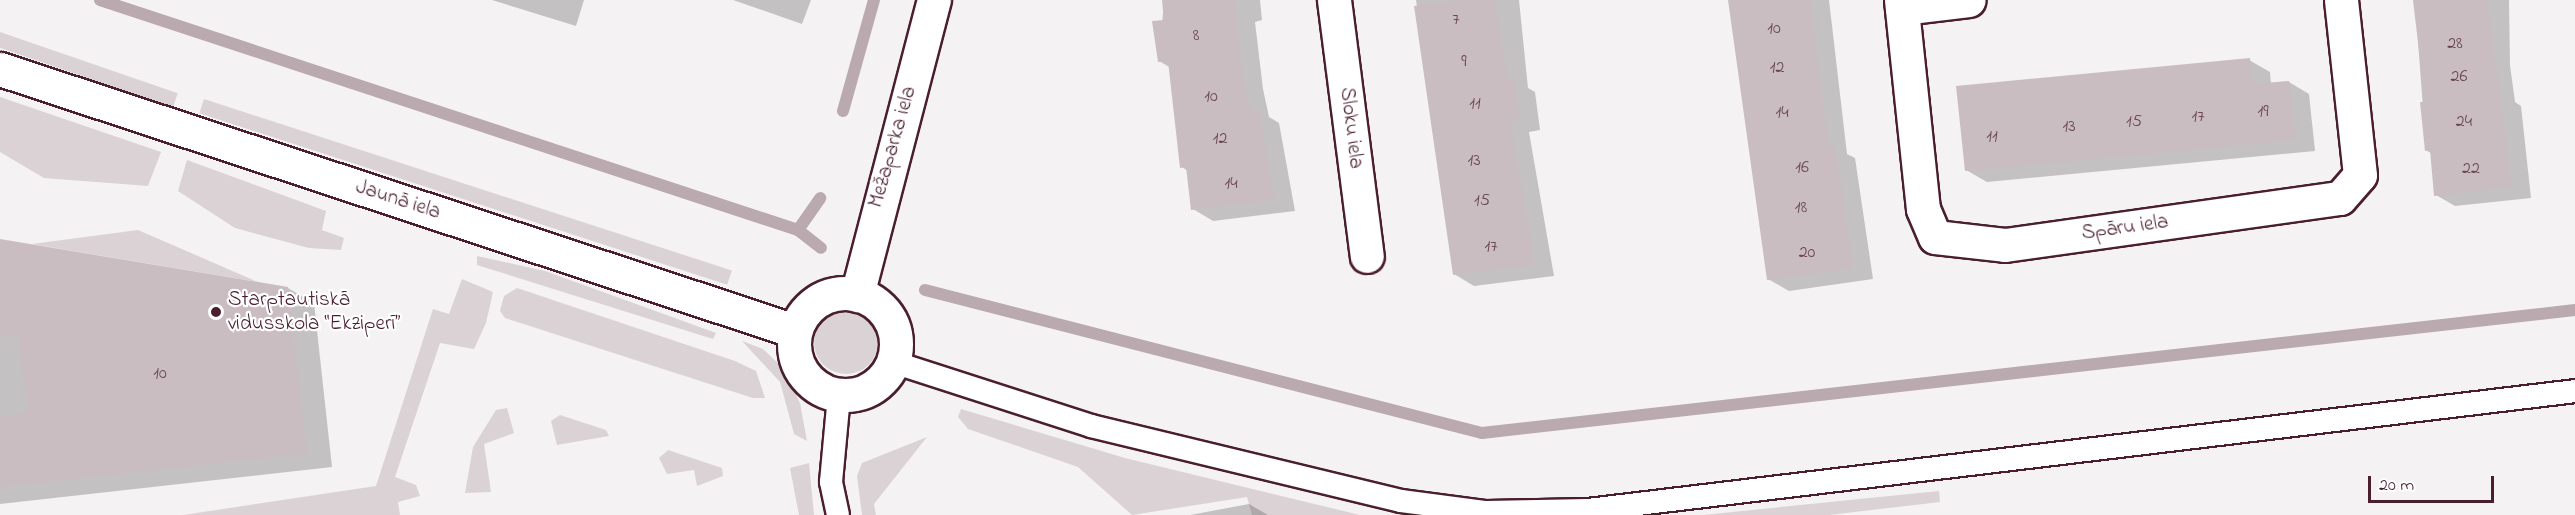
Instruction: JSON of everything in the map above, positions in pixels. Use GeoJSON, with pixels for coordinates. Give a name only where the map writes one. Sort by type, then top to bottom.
{"type":"FeatureCollection","features":[{"type":"Feature","properties":{"kind":"street","name":"Mežaparka iela"},"geometry":{"type":"LineString","coordinates":[[856,295],[934,0]]}},
{"type":"Feature","properties":{"kind":"street","name":"Sloku iela"},"geometry":{"type":"LineString","coordinates":[[1334,0],[1367,256]]}},
{"type":"Feature","properties":{"kind":"street","name":"Spāru iela"},"geometry":{"type":"LineString","coordinates":[[1970,0],[1901,4],[1927,218],[1935,237],[2005,245],[2340,198],[2360,175],[2341,0]]}},
{"type":"Feature","properties":{"kind":"street","name":"Jaunā iela"},"geometry":{"type":"LineString","coordinates":[[0,69],[795,331]]}},
{"type":"Feature","properties":{"kind":"street"},"geometry":{"type":"LineString","coordinates":[[856,295],[885,312],[895,336],[893,362],[872,388],[839,396],[822,391],[798,365],[795,331],[801,316],[826,296],[856,295]]}},
{"type":"Feature","properties":{"kind":"lane"},"geometry":{"type":"LineString","coordinates":[[893,362],[1091,426],[1401,501],[1486,512],[1588,510],[2575,391]]}},
{"type":"Feature","properties":{"kind":"lane"},"geometry":{"type":"LineString","coordinates":[[838,515],[831,482],[839,396]]}},
{"type":"Feature","properties":{"kind":"shaded area"},"geometry":{"type":"Polygon","coordinates":[[[0,32],[178,93],[173,107],[0,48],[0,32]]]}},
{"type":"Feature","properties":{"kind":"shaded area"},"geometry":{"type":"Polygon","coordinates":[[[0,97],[161,152],[148,186],[44,178],[0,152],[0,97]]]}},
{"type":"Feature","properties":{"kind":"shaded area"},"geometry":{"type":"Polygon","coordinates":[[[204,99],[732,271],[727,285],[199,113],[204,99]]]}},
{"type":"Feature","properties":{"kind":"shaded area"},"geometry":{"type":"Polygon","coordinates":[[[187,160],[326,211],[322,230],[344,238],[341,250],[309,248],[235,228],[178,191],[187,160]]]}},
{"type":"Feature","properties":{"kind":"shaded area"},"geometry":{"type":"Polygon","coordinates":[[[138,230],[258,282],[32,244],[138,230]]]}},
{"type":"Feature","properties":{"kind":"shaded area"},"geometry":{"type":"Polygon","coordinates":[[[477,256],[545,271],[716,333],[713,339],[477,265],[477,256]]]}},
{"type":"Feature","properties":{"kind":"shaded area"},"geometry":{"type":"Polygon","coordinates":[[[462,279],[493,292],[486,323],[474,349],[440,343],[395,477],[416,485],[420,496],[398,502],[400,515],[183,515],[376,486],[433,309],[449,314],[462,279]]]}},
{"type":"Feature","properties":{"kind":"shaded area"},"geometry":{"type":"Polygon","coordinates":[[[517,288],[735,361],[756,371],[765,398],[753,398],[505,318],[500,311],[504,296],[517,288]]]}},
{"type":"Feature","properties":{"kind":"shaded area"},"geometry":{"type":"Polygon","coordinates":[[[846,310],[858,312],[869,319],[876,330],[878,342],[876,354],[869,365],[858,372],[846,374],[834,372],[823,365],[816,354],[814,342],[816,330],[823,319],[834,312],[846,310]]]}},
{"type":"Feature","properties":{"kind":"shaded area"},"geometry":{"type":"Polygon","coordinates":[[[742,341],[763,349],[783,368],[800,403],[807,441],[794,434],[780,382],[742,341]]]}},
{"type":"Feature","properties":{"kind":"shaded area"},"geometry":{"type":"Polygon","coordinates":[[[507,408],[514,433],[484,444],[491,492],[465,493],[473,447],[496,410],[507,408]]]}},
{"type":"Feature","properties":{"kind":"shaded area"},"geometry":{"type":"Polygon","coordinates":[[[961,409],[1125,458],[1360,515],[1252,515],[1247,497],[1132,515],[1078,467],[968,429],[958,417],[961,409]]]}},
{"type":"Feature","properties":{"kind":"shaded area"},"geometry":{"type":"Polygon","coordinates":[[[560,415],[606,430],[609,436],[557,445],[551,421],[560,415]]]}},
{"type":"Feature","properties":{"kind":"shaded area"},"geometry":{"type":"Polygon","coordinates":[[[927,437],[874,504],[876,515],[862,515],[857,476],[862,463],[927,437]]]}},
{"type":"Feature","properties":{"kind":"shaded area"},"geometry":{"type":"Polygon","coordinates":[[[668,450],[722,468],[723,476],[697,486],[694,470],[667,474],[659,458],[668,450]]]}},
{"type":"Feature","properties":{"kind":"shaded area"},"geometry":{"type":"Polygon","coordinates":[[[809,463],[814,515],[799,515],[790,468],[809,463]]]}},
{"type":"Feature","properties":{"kind":"shaded area"},"geometry":{"type":"Polygon","coordinates":[[[1939,491],[1940,502],[1829,515],[1703,515],[1939,491]]]}},
{"type":"Feature","properties":{"kind":"building"},"geometry":{"type":"Polygon","coordinates":[[[1162,0],[1234,0],[1243,76],[1251,111],[1259,110],[1275,200],[1191,210],[1186,167],[1180,168],[1168,61],[1158,62],[1152,21],[1164,20],[1162,0]]]}},
{"type":"Feature","properties":{"kind":"building"},"geometry":{"type":"Polygon","coordinates":[[[1467,0],[1494,0],[1508,80],[1515,79],[1520,119],[1510,121],[1535,265],[1453,275],[1414,6],[1467,0]]]}},
{"type":"Feature","properties":{"kind":"building"},"geometry":{"type":"Polygon","coordinates":[[[1728,0],[1810,0],[1828,146],[1835,145],[1853,268],[1767,280],[1728,0]]]}},
{"type":"Feature","properties":{"kind":"building"},"geometry":{"type":"Polygon","coordinates":[[[2413,0],[2487,0],[2512,187],[2434,196],[2430,150],[2425,151],[2420,102],[2425,102],[2413,0]]]}},
{"type":"Feature","properties":{"kind":"building"},"geometry":{"type":"Polygon","coordinates":[[[2250,58],[2253,84],[2289,81],[2296,140],[1965,171],[1956,86],[2250,58]]]}},
{"type":"Feature","properties":{"kind":"building"},"geometry":{"type":"Polygon","coordinates":[[[0,239],[288,287],[307,453],[0,487],[0,417],[28,412],[18,335],[0,337],[0,239]]]}},
{"type":"Feature","properties":{"kind":"waterway"},"geometry":{"type":"LineString","coordinates":[[100,0],[798,230],[821,248]]}},
{"type":"Feature","properties":{"kind":"waterway"},"geometry":{"type":"LineString","coordinates":[[843,111],[874,0]]}},
{"type":"Feature","properties":{"kind":"waterway"},"geometry":{"type":"LineString","coordinates":[[798,230],[820,198]]}},
{"type":"Feature","properties":{"kind":"waterway"},"geometry":{"type":"LineString","coordinates":[[925,290],[1482,433],[2575,310]]}},
{"type":"Feature","properties":{"kind":"place","name":"Starptautiskā vidusskola “Ekziperī”"},"geometry":{"type":"Point","coordinates":[216,312]}}]}
